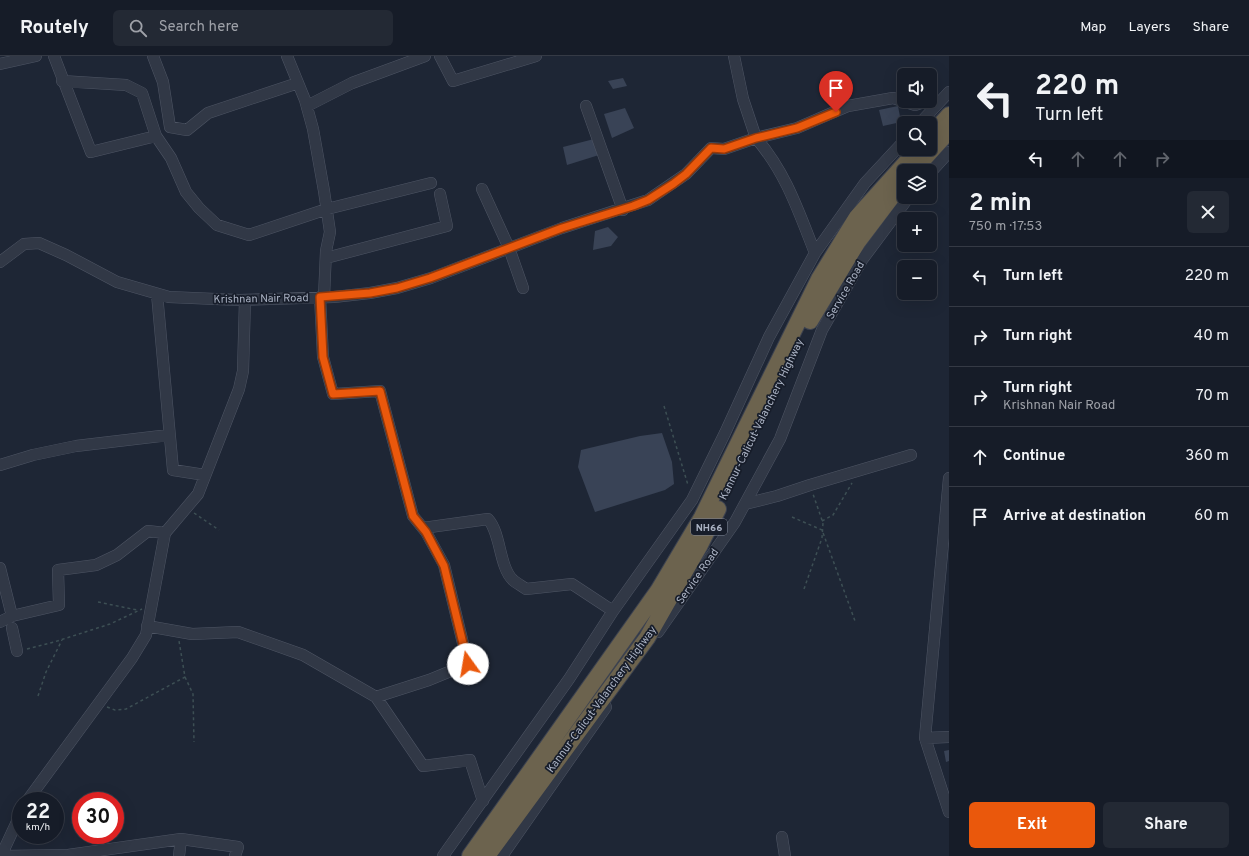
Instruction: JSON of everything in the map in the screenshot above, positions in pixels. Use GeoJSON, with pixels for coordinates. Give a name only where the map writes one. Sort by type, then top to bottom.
{"type":"FeatureCollection","features":[{"type":"Feature","properties":{"kind":"highway"},"geometry":{"type":"LineString","coordinates":[[937,130],[948,121]]}},
{"type":"Feature","properties":{"kind":"highway"},"geometry":{"type":"LineString","coordinates":[[918,164],[948,121]]}},
{"type":"Feature","properties":{"kind":"highway"},"geometry":{"type":"LineString","coordinates":[[470,856],[658,591],[702,517],[819,279],[857,217],[912,156]]}},
{"type":"Feature","properties":{"kind":"highway","name":"Kannur-Calicut-Valanchery Highway"},"geometry":{"type":"LineString","coordinates":[[487,856],[647,638],[700,545],[744,457],[769,401],[816,309],[857,243],[897,191]]}},
{"type":"Feature","properties":{"kind":"street"},"geometry":{"type":"LineString","coordinates":[[0,64],[36,56]]}},
{"type":"Feature","properties":{"kind":"street"},"geometry":{"type":"LineString","coordinates":[[54,56],[62,81],[91,152],[156,136]]}},
{"type":"Feature","properties":{"kind":"street"},"geometry":{"type":"LineString","coordinates":[[153,56],[163,82],[170,127],[187,130],[208,113],[298,83]]}},
{"type":"Feature","properties":{"kind":"street"},"geometry":{"type":"LineString","coordinates":[[287,56],[307,106],[314,129],[327,209],[330,232],[322,297],[323,357],[333,394],[380,391],[413,516],[423,528],[444,566],[468,664],[429,680],[376,697]]}},
{"type":"Feature","properties":{"kind":"street"},"geometry":{"type":"LineString","coordinates":[[307,106],[352,83],[425,56]]}},
{"type":"Feature","properties":{"kind":"street"},"geometry":{"type":"LineString","coordinates":[[440,56],[453,81],[536,56]]}},
{"type":"Feature","properties":{"kind":"street"},"geometry":{"type":"LineString","coordinates":[[734,56],[747,112],[756,138],[771,156],[781,172],[815,253]]}},
{"type":"Feature","properties":{"kind":"street"},"geometry":{"type":"LineString","coordinates":[[62,81],[126,84],[142,93],[156,136],[171,158],[186,192],[217,225],[249,236],[327,209],[431,183]]}},
{"type":"Feature","properties":{"kind":"street"},"geometry":{"type":"LineString","coordinates":[[937,99],[949,92]]}},
{"type":"Feature","properties":{"kind":"street","name":"Krishnan Nair Road"},"geometry":{"type":"LineString","coordinates":[[0,262],[24,244],[39,243],[66,255],[117,282],[169,297],[245,300],[322,297],[370,293],[397,288],[430,278],[562,228],[623,210],[648,200],[686,174],[711,148],[724,149],[756,138],[797,128],[848,106],[894,98],[897,99]]}},
{"type":"Feature","properties":{"kind":"street"},"geometry":{"type":"LineString","coordinates":[[586,106],[623,210]]}},
{"type":"Feature","properties":{"kind":"street"},"geometry":{"type":"LineString","coordinates":[[444,856],[569,679],[613,611],[692,500],[725,433],[769,337],[815,253],[865,183],[897,149]]}},
{"type":"Feature","properties":{"kind":"street"},"geometry":{"type":"LineString","coordinates":[[937,165],[949,152]]}},
{"type":"Feature","properties":{"kind":"street"},"geometry":{"type":"LineString","coordinates":[[482,189],[509,248],[522,288]]}},
{"type":"Feature","properties":{"kind":"street"},"geometry":{"type":"LineString","coordinates":[[326,258],[447,226],[440,194]]}},
{"type":"Feature","properties":{"kind":"street","name":"Service Road"},"geometry":{"type":"LineString","coordinates":[[502,856],[731,528],[780,439],[822,330],[862,260],[904,204]]}},
{"type":"Feature","properties":{"kind":"street"},"geometry":{"type":"LineString","coordinates":[[157,294],[173,470],[205,475]]}},
{"type":"Feature","properties":{"kind":"street"},"geometry":{"type":"LineString","coordinates":[[33,792],[132,658],[146,635],[165,533],[198,494],[240,389],[243,371],[245,300]]}},
{"type":"Feature","properties":{"kind":"street"},"geometry":{"type":"LineString","coordinates":[[0,465],[33,455],[76,446],[169,436]]}},
{"type":"Feature","properties":{"kind":"street"},"geometry":{"type":"LineString","coordinates":[[745,504],[777,496],[911,455]]}},
{"type":"Feature","properties":{"kind":"street"},"geometry":{"type":"LineString","coordinates":[[949,478],[926,738],[949,812]]}},
{"type":"Feature","properties":{"kind":"street"},"geometry":{"type":"LineString","coordinates":[[423,528],[488,519],[492,524],[503,560],[512,579],[526,589],[572,584],[613,611]]}},
{"type":"Feature","properties":{"kind":"street"},"geometry":{"type":"LineString","coordinates":[[0,622],[12,616],[59,605],[58,570],[96,565],[117,555],[148,531],[165,533]]}},
{"type":"Feature","properties":{"kind":"street"},"geometry":{"type":"LineString","coordinates":[[0,568],[12,616]]}},
{"type":"Feature","properties":{"kind":"street"},"geometry":{"type":"LineString","coordinates":[[147,626],[192,634],[238,632],[303,655],[376,697],[423,766],[470,760],[483,801]]}},
{"type":"Feature","properties":{"kind":"street"},"geometry":{"type":"LineString","coordinates":[[12,628],[17,651]]}},
{"type":"Feature","properties":{"kind":"street"},"geometry":{"type":"LineString","coordinates":[[926,738],[949,737]]}},
{"type":"Feature","properties":{"kind":"street"},"geometry":{"type":"LineString","coordinates":[[12,832],[1,856],[60,856],[181,840],[238,847],[235,856]]}},
{"type":"Feature","properties":{"kind":"street"},"geometry":{"type":"LineString","coordinates":[[782,837],[785,856]]}},
{"type":"Feature","properties":{"kind":"street"},"geometry":{"type":"LineString","coordinates":[[179,856],[181,840]]}},
{"type":"Feature","properties":{"kind":"path"},"geometry":{"type":"LineString","coordinates":[[664,406],[692,500]]}},
{"type":"Feature","properties":{"kind":"path"},"geometry":{"type":"LineString","coordinates":[[822,521],[833,515],[852,483],[855,471]]}},
{"type":"Feature","properties":{"kind":"path"},"geometry":{"type":"LineString","coordinates":[[804,589],[818,554],[822,530],[822,521],[810,485]]}},
{"type":"Feature","properties":{"kind":"path"},"geometry":{"type":"LineString","coordinates":[[186,508],[219,530]]}},
{"type":"Feature","properties":{"kind":"path"},"geometry":{"type":"LineString","coordinates":[[792,517],[822,530],[855,621]]}},
{"type":"Feature","properties":{"kind":"path"},"geometry":{"type":"LineString","coordinates":[[98,602],[138,610],[151,609]]}},
{"type":"Feature","properties":{"kind":"path"},"geometry":{"type":"LineString","coordinates":[[17,651],[62,640],[110,624],[138,610]]}},
{"type":"Feature","properties":{"kind":"path"},"geometry":{"type":"LineString","coordinates":[[176,637],[180,642],[185,677],[193,694],[194,742]]}},
{"type":"Feature","properties":{"kind":"path"},"geometry":{"type":"LineString","coordinates":[[38,696],[46,672],[62,640]]}},
{"type":"Feature","properties":{"kind":"path"},"geometry":{"type":"LineString","coordinates":[[102,698],[108,708],[115,710],[126,709],[185,677]]}},
{"type":"Feature","properties":{"kind":"building"},"geometry":{"type":"Polygon","coordinates":[[[623,78],[627,86],[613,89],[608,81],[623,78]]]}},
{"type":"Feature","properties":{"kind":"building"},"geometry":{"type":"Polygon","coordinates":[[[897,106],[900,116],[897,116],[897,123],[883,126],[879,110],[897,106]]]}},
{"type":"Feature","properties":{"kind":"building"},"geometry":{"type":"Polygon","coordinates":[[[625,108],[634,128],[612,138],[604,114],[625,108]]]}},
{"type":"Feature","properties":{"kind":"building"},"geometry":{"type":"Polygon","coordinates":[[[594,139],[599,155],[567,165],[563,147],[594,139]]]}},
{"type":"Feature","properties":{"kind":"building"},"geometry":{"type":"Polygon","coordinates":[[[608,227],[618,237],[611,246],[593,250],[595,231],[608,227]]]}},
{"type":"Feature","properties":{"kind":"building"},"geometry":{"type":"Polygon","coordinates":[[[662,433],[672,462],[674,484],[665,490],[595,512],[578,467],[581,450],[640,436],[662,433]]]}},
{"type":"Feature","properties":{"kind":"building"},"geometry":{"type":"Polygon","coordinates":[[[949,750],[949,761],[946,762],[944,751],[949,750]]]}},
{"type":"Feature","properties":{"kind":"route"},"geometry":{"type":"LineString","coordinates":[[468,664],[444,566],[426,532],[413,516],[380,391],[333,394],[323,357],[320,297],[370,293],[397,288],[430,278],[562,228],[633,206],[656,196],[673,184],[686,174],[711,148],[724,149],[756,138],[797,128],[836,112]]}}]}
